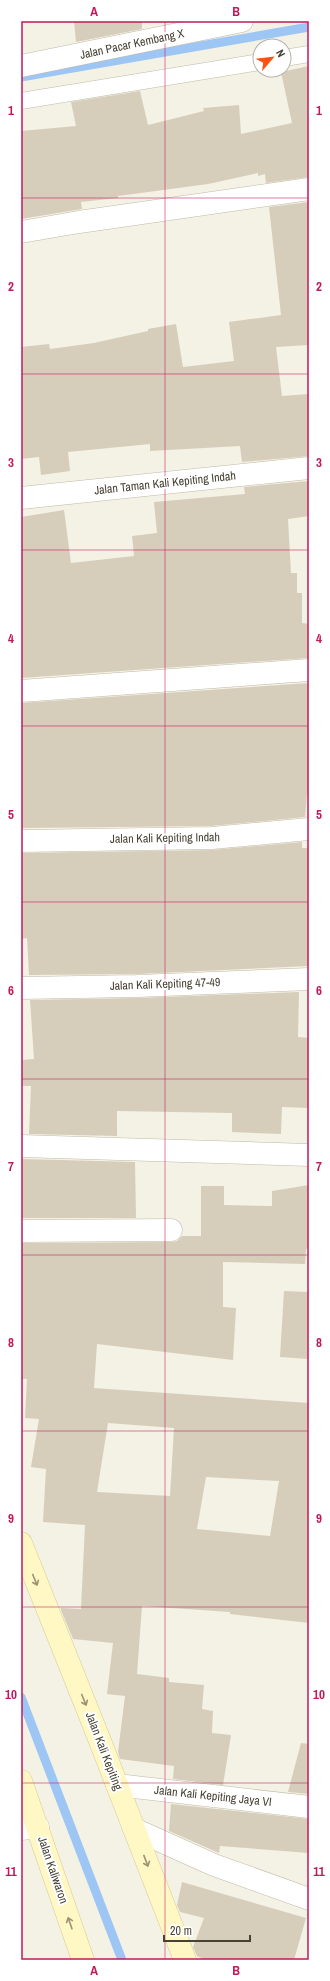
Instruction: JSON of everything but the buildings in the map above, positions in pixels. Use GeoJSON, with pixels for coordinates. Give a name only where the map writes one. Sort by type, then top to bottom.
{"type":"FeatureCollection","features":[{"type":"Feature","properties":{"kind":"main road","name":"Jalan Kali Kepiting"},"geometry":{"type":"LineString","coordinates":[[21,1543],[117,1785],[184,1960]]}},
{"type":"Feature","properties":{"kind":"main road","name":"Jalan Kaliwaron"},"geometry":{"type":"LineString","coordinates":[[21,1781],[28,1821],[83,1960]]}},
{"type":"Feature","properties":{"kind":"street","name":"Jalan Pacar Kembang X"},"geometry":{"type":"LineString","coordinates":[[21,66],[242,21]]}},
{"type":"Feature","properties":{"kind":"street"},"geometry":{"type":"LineString","coordinates":[[21,232],[79,222],[309,189]]}},
{"type":"Feature","properties":{"kind":"street","name":"Jalan Taman Kali Kepiting Indah"},"geometry":{"type":"LineString","coordinates":[[21,498],[309,468]]}},
{"type":"Feature","properties":{"kind":"street"},"geometry":{"type":"LineString","coordinates":[[21,691],[309,670]]}},
{"type":"Feature","properties":{"kind":"street","name":"Jalan Kali Kepiting Indah"},"geometry":{"type":"LineString","coordinates":[[21,841],[212,838],[309,829]]}},
{"type":"Feature","properties":{"kind":"street","name":"Jalan Kali Kepiting 47-49"},"geometry":{"type":"LineString","coordinates":[[21,988],[137,986],[309,979]]}},
{"type":"Feature","properties":{"kind":"street"},"geometry":{"type":"LineString","coordinates":[[21,1146],[309,1156]]}},
{"type":"Feature","properties":{"kind":"street"},"geometry":{"type":"LineString","coordinates":[[21,1231],[171,1230]]}},
{"type":"Feature","properties":{"kind":"street","name":"Jalan Kali Kepiting Jaya VI"},"geometry":{"type":"LineString","coordinates":[[117,1785],[309,1806]]}},
{"type":"Feature","properties":{"kind":"street"},"geometry":{"type":"LineString","coordinates":[[134,1829],[214,1865],[309,1899]]}},
{"type":"Feature","properties":{"kind":"lane"},"geometry":{"type":"LineString","coordinates":[[292,57],[309,54]]}},
{"type":"Feature","properties":{"kind":"lane"},"geometry":{"type":"LineString","coordinates":[[21,101],[252,63]]}},
{"type":"Feature","properties":{"kind":"waterway"},"geometry":{"type":"LineString","coordinates":[[21,77],[309,27]]}},
{"type":"Feature","properties":{"kind":"waterway"},"geometry":{"type":"LineString","coordinates":[[21,1697],[122,1960]]}}]}
